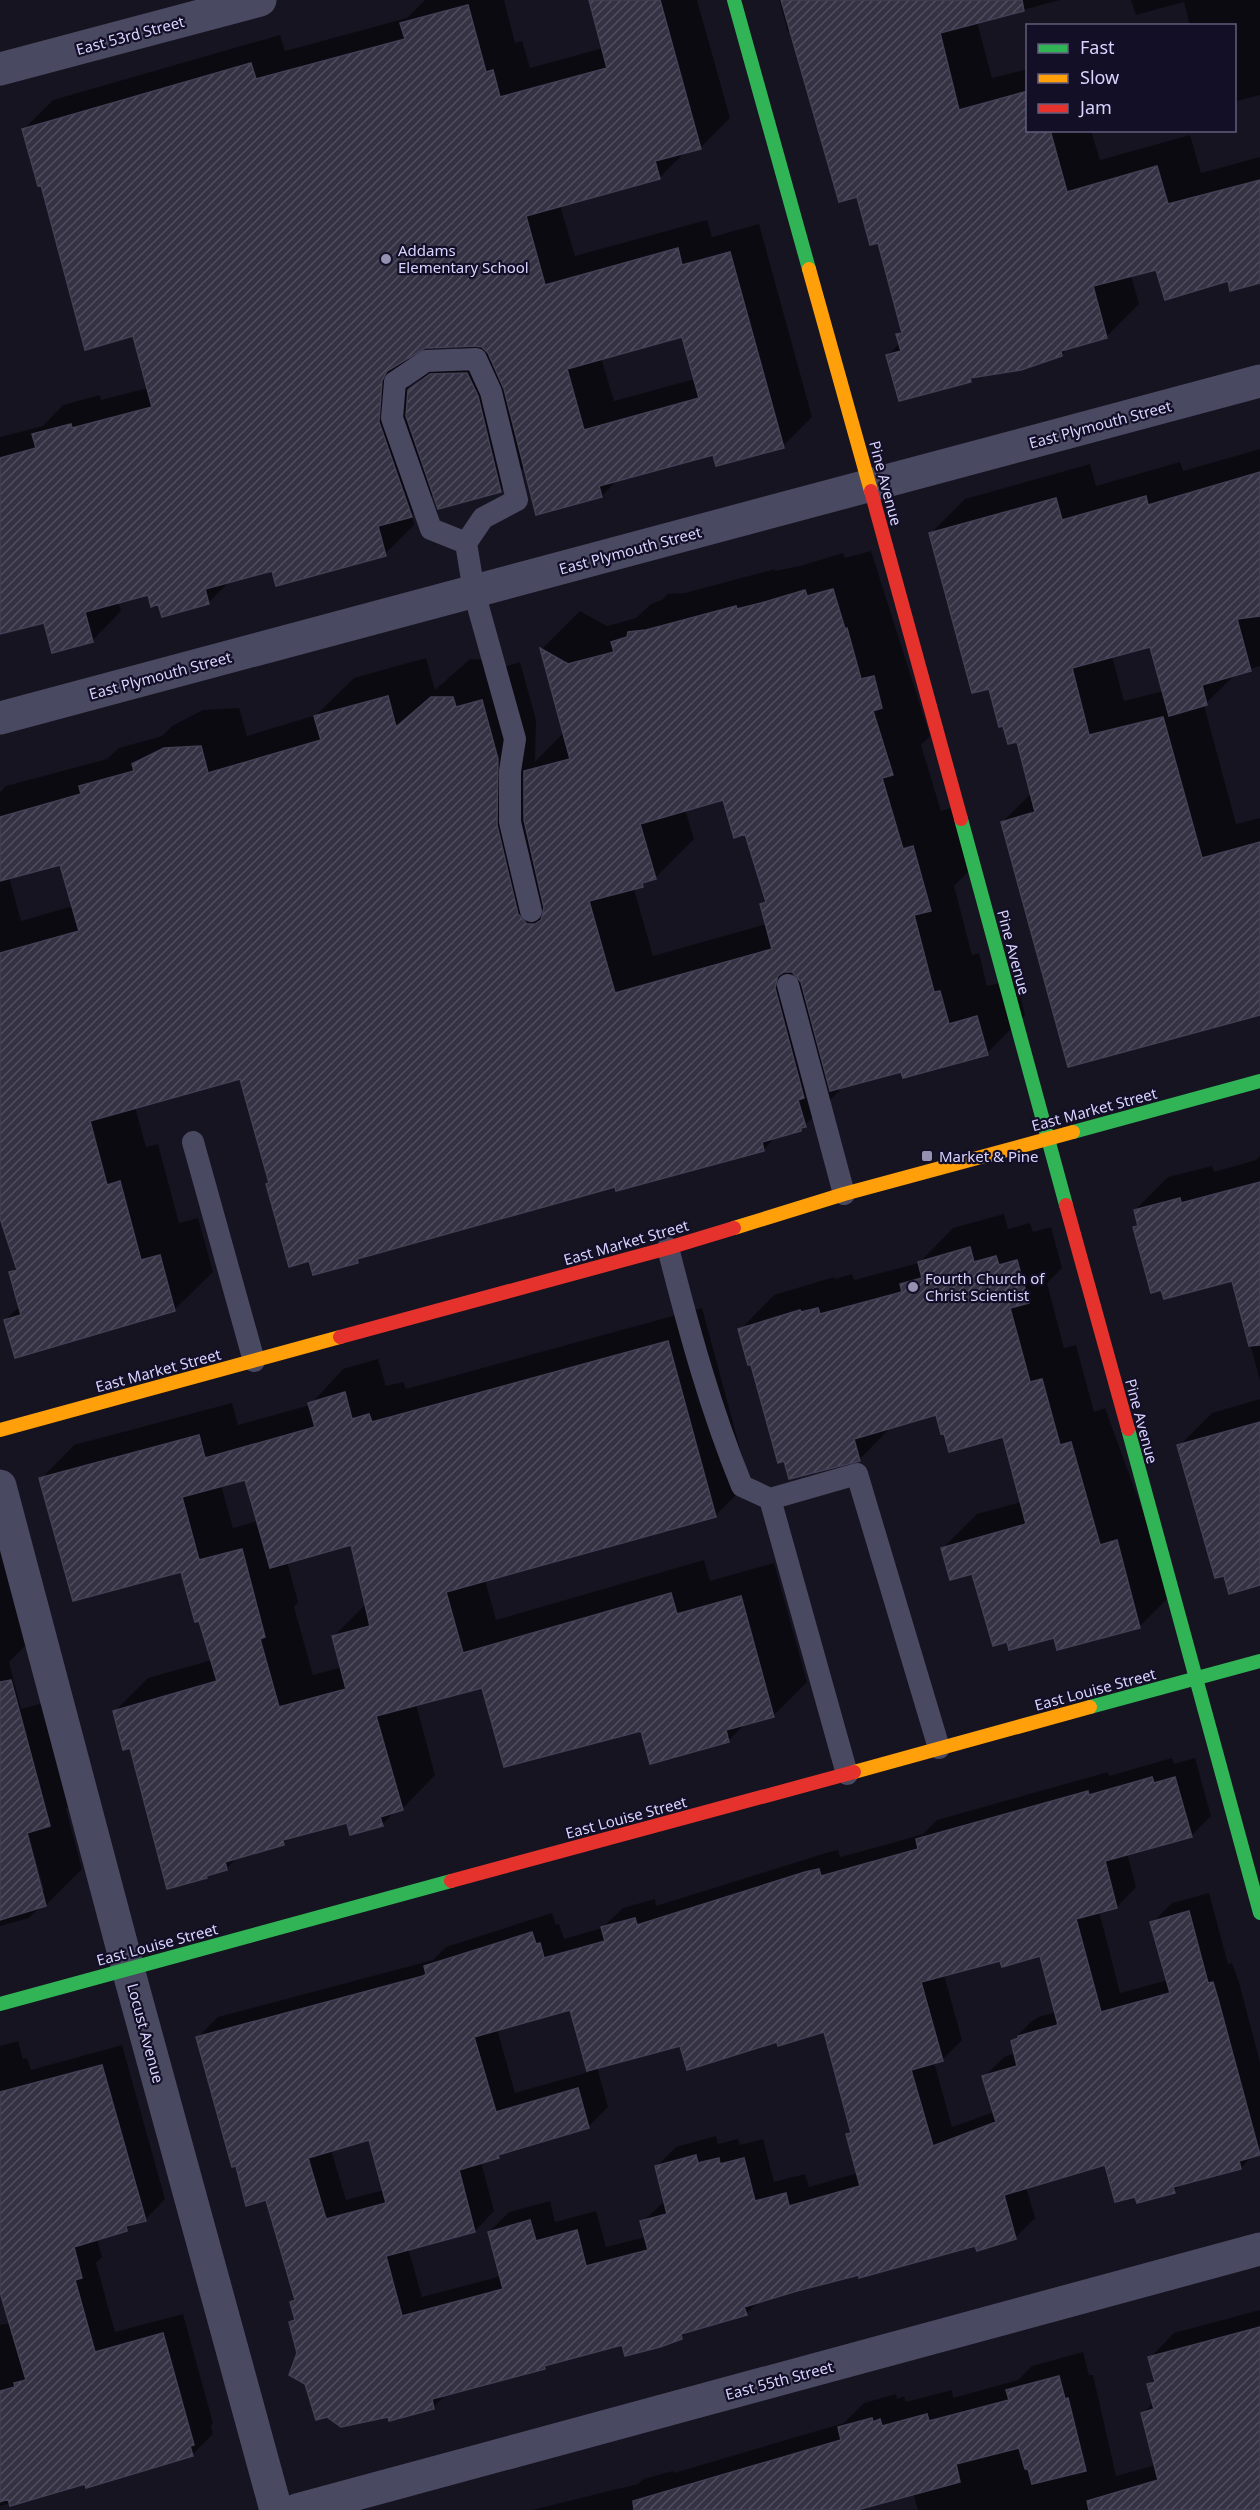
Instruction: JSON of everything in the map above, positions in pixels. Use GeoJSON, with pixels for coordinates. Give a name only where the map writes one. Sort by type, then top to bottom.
{"type":"FeatureCollection","features":[{"type":"Feature","properties":{"kind":"street","name":"East 53rd Street"},"geometry":{"type":"LineString","coordinates":[[0,69],[194,9],[260,0]]}},
{"type":"Feature","properties":{"kind":"street","name":"Pine Avenue"},"geometry":{"type":"LineString","coordinates":[[734,0],[870,486],[1260,1913]]}},
{"type":"Feature","properties":{"kind":"street","name":"East Plymouth Street"},"geometry":{"type":"LineString","coordinates":[[0,718],[1260,381]]}},
{"type":"Feature","properties":{"kind":"street","name":"East Market Street"},"geometry":{"type":"LineString","coordinates":[[0,1430],[668,1248],[844,1194],[1260,1081]]}},
{"type":"Feature","properties":{"kind":"street","name":"Locust Avenue"},"geometry":{"type":"LineString","coordinates":[[0,1486],[128,1969],[276,2510]]}},
{"type":"Feature","properties":{"kind":"street","name":"East Louise Street"},"geometry":{"type":"LineString","coordinates":[[0,2004],[1260,1661]]}},
{"type":"Feature","properties":{"kind":"street","name":"East 55th Street"},"geometry":{"type":"LineString","coordinates":[[297,2510],[1260,2250]]}},
{"type":"Feature","properties":{"kind":"lane"},"geometry":{"type":"LineString","coordinates":[[466,543],[431,528],[392,418],[395,382],[426,361],[476,358],[491,392],[517,500],[483,518],[466,543],[474,592],[515,739],[510,771],[510,822],[531,911]]}},
{"type":"Feature","properties":{"kind":"lane"},"geometry":{"type":"LineString","coordinates":[[788,985],[844,1194]]}},
{"type":"Feature","properties":{"kind":"lane"},"geometry":{"type":"LineString","coordinates":[[193,1142],[254,1361]]}},
{"type":"Feature","properties":{"kind":"lane"},"geometry":{"type":"LineString","coordinates":[[668,1248],[695,1355],[718,1428],[742,1486],[770,1499],[857,1474],[939,1748]]}},
{"type":"Feature","properties":{"kind":"lane"},"geometry":{"type":"LineString","coordinates":[[770,1499],[846,1774]]}},
{"type":"Feature","properties":{"kind":"building","name":"Addams Elementary School"},"geometry":{"type":"Polygon","coordinates":[[[589,0],[660,0],[701,149],[655,161],[660,179],[526,216],[545,285],[678,248],[682,265],[730,252],[784,448],[716,466],[713,455],[599,486],[602,497],[536,515],[504,389],[488,353],[482,347],[475,346],[425,348],[387,371],[382,381],[379,422],[412,517],[378,526],[386,556],[276,586],[272,571],[205,589],[209,604],[162,617],[158,604],[151,607],[148,595],[85,612],[93,642],[52,653],[44,623],[0,634],[0,458],[36,448],[32,434],[71,424],[72,428],[152,407],[133,336],[85,350],[41,185],[38,186],[22,129],[251,63],[256,79],[405,39],[400,23],[468,5],[486,72],[493,70],[500,97],[607,68],[589,0]],[[682,337],[567,369],[584,430],[699,398],[682,337]]]}},
{"type":"Feature","properties":{"kind":"building"},"geometry":{"type":"Polygon","coordinates":[[[781,0],[1022,0],[1024,11],[940,33],[959,110],[1026,92],[1026,132],[1051,132],[1067,192],[1157,166],[1168,204],[1260,180],[1260,283],[1230,291],[1228,281],[1165,300],[1156,270],[1093,286],[1107,338],[1061,351],[1062,356],[1021,370],[970,378],[971,382],[899,401],[886,355],[901,351],[896,334],[902,333],[878,243],[870,245],[857,197],[839,202],[781,0]]]}},
{"type":"Feature","properties":{"kind":"building"},"geometry":{"type":"Polygon","coordinates":[[[467,373],[478,396],[501,492],[438,509],[406,416],[408,390],[430,374],[467,373]]]}},
{"type":"Feature","properties":{"kind":"building"},"geometry":{"type":"Polygon","coordinates":[[[1260,472],[1260,616],[1237,619],[1251,671],[1202,685],[1207,705],[1169,716],[1150,647],[1072,668],[1089,735],[1163,717],[1202,858],[1260,842],[1260,1015],[1068,1067],[1001,822],[1035,812],[1017,742],[1008,744],[1003,726],[999,727],[989,689],[972,693],[929,533],[1056,498],[1062,520],[1146,496],[1148,505],[1260,472]]]}},
{"type":"Feature","properties":{"kind":"building"},"geometry":{"type":"Polygon","coordinates":[[[833,589],[861,679],[874,676],[882,708],[873,711],[893,775],[882,778],[903,849],[913,846],[931,911],[914,915],[934,992],[940,991],[949,1024],[977,1016],[988,1055],[903,1078],[901,1072],[830,1091],[801,982],[792,972],[784,972],[778,976],[775,988],[804,1098],[798,1100],[806,1127],[801,1128],[801,1131],[762,1142],[764,1151],[616,1191],[615,1187],[357,1259],[358,1263],[313,1275],[309,1261],[289,1267],[266,1184],[269,1183],[240,1079],[90,1121],[107,1185],[120,1181],[141,1260],[160,1255],[175,1311],[15,1358],[4,1320],[21,1315],[9,1272],[17,1270],[0,1218],[0,953],[79,931],[60,865],[0,881],[0,817],[81,794],[79,786],[134,771],[132,764],[164,748],[201,746],[208,773],[321,740],[314,716],[388,696],[396,727],[431,697],[453,697],[456,707],[482,700],[498,759],[497,825],[518,914],[527,924],[535,924],[541,920],[544,908],[524,820],[524,771],[570,759],[540,648],[568,664],[614,652],[611,642],[627,637],[628,632],[646,630],[736,606],[737,609],[805,590],[807,596],[833,589]],[[723,800],[640,824],[656,879],[642,883],[643,887],[589,901],[615,993],[772,949],[760,904],[766,902],[745,834],[734,838],[723,800]]]}},
{"type":"Feature","properties":{"kind":"building"},"geometry":{"type":"Polygon","coordinates":[[[1260,1182],[1260,1345],[1249,1346],[1232,1281],[1164,1299],[1161,1290],[1151,1293],[1133,1227],[1138,1226],[1134,1210],[1180,1198],[1181,1203],[1260,1182]]]}},
{"type":"Feature","properties":{"kind":"building"},"geometry":{"type":"Polygon","coordinates":[[[970,1247],[974,1262],[996,1256],[999,1265],[1017,1260],[1029,1303],[1010,1308],[1030,1382],[1042,1379],[1060,1445],[1071,1442],[1100,1545],[1117,1540],[1140,1628],[1057,1650],[1054,1638],[1009,1650],[1007,1642],[993,1646],[972,1574],[950,1580],[941,1548],[1026,1524],[1003,1437],[949,1452],[936,1415],[854,1439],[860,1461],[789,1479],[784,1461],[778,1463],[751,1365],[748,1365],[738,1329],[800,1310],[801,1312],[818,1308],[820,1314],[902,1292],[900,1284],[922,1278],[918,1262],[970,1247]]]}},
{"type":"Feature","properties":{"kind":"building"},"geometry":{"type":"Polygon","coordinates":[[[668,1341],[716,1517],[446,1592],[463,1653],[671,1593],[677,1614],[741,1596],[774,1717],[726,1730],[729,1742],[650,1764],[641,1731],[504,1767],[482,1688],[376,1716],[403,1810],[380,1817],[383,1826],[350,1835],[347,1823],[283,1840],[284,1845],[225,1862],[227,1870],[167,1889],[130,1748],[123,1750],[113,1711],[217,1681],[199,1621],[195,1622],[181,1572],[73,1601],[39,1478],[199,1435],[205,1458],[315,1427],[308,1403],[345,1392],[352,1419],[369,1414],[372,1422],[668,1341]],[[245,1480],[182,1497],[199,1560],[242,1549],[265,1637],[260,1639],[279,1707],[346,1689],[332,1636],[370,1626],[351,1545],[270,1568],[245,1480]]]}},
{"type":"Feature","properties":{"kind":"building"},"geometry":{"type":"Polygon","coordinates":[[[1260,1422],[1260,1585],[1229,1594],[1224,1576],[1215,1578],[1177,1445],[1260,1422]]]}},
{"type":"Feature","properties":{"kind":"building"},"geometry":{"type":"Polygon","coordinates":[[[11,1680],[50,1826],[27,1833],[46,1906],[0,1920],[0,1682],[11,1680]]]}},
{"type":"Feature","properties":{"kind":"building"},"geometry":{"type":"Polygon","coordinates":[[[1152,1777],[1154,1783],[1175,1777],[1192,1837],[1105,1861],[1117,1908],[1076,1919],[1101,2012],[1170,1993],[1150,1922],[1189,1911],[1208,1983],[1213,1982],[1218,1999],[1260,2155],[1239,2161],[1241,2169],[1173,2187],[1175,2193],[1137,2203],[1135,2197],[1115,2202],[1105,2165],[1004,2195],[1016,2239],[977,2251],[975,2246],[859,2278],[859,2275],[797,2291],[744,2307],[747,2315],[681,2334],[682,2339],[660,2347],[625,2356],[622,2345],[544,2366],[545,2369],[432,2399],[434,2409],[389,2421],[388,2417],[341,2427],[327,2417],[316,2420],[305,2384],[289,2375],[297,2353],[289,2322],[295,2320],[290,2302],[295,2300],[266,2200],[246,2206],[236,2166],[232,2167],[196,2037],[423,1976],[426,1974],[424,1966],[532,1932],[536,1944],[540,1943],[544,1958],[605,1941],[601,1927],[635,1918],[637,1925],[805,1872],[819,1869],[821,1876],[918,1849],[916,1839],[1088,1791],[1089,1795],[1152,1777]],[[1040,1956],[1002,1967],[1000,1961],[921,1982],[943,2061],[911,2070],[933,2146],[996,2122],[982,2076],[1017,2066],[1011,2041],[1018,2036],[1058,2025],[1040,1956]],[[570,2010],[474,2037],[496,2112],[578,2088],[589,2128],[498,2155],[499,2158],[459,2170],[475,2232],[386,2256],[402,2316],[503,2289],[488,2232],[530,2220],[536,2241],[577,2230],[586,2266],[648,2250],[640,2221],[667,2214],[655,2166],[696,2155],[698,2163],[719,2158],[720,2164],[744,2158],[755,2201],[786,2193],[789,2206],[860,2186],[846,2134],[851,2133],[824,2032],[778,2046],[777,2042],[687,2070],[680,2046],[587,2071],[570,2010]],[[369,2140],[308,2158],[326,2219],[386,2203],[369,2140]]]}},
{"type":"Feature","properties":{"kind":"building"},"geometry":{"type":"Polygon","coordinates":[[[102,2065],[146,2221],[126,2226],[127,2231],[74,2247],[82,2278],[75,2280],[95,2352],[163,2333],[194,2445],[190,2446],[193,2456],[86,2488],[85,2484],[10,2506],[8,2499],[0,2502],[0,2391],[15,2387],[14,2383],[26,2380],[0,2292],[0,2092],[102,2065]]]}},
{"type":"Feature","properties":{"kind":"building"},"geometry":{"type":"Polygon","coordinates":[[[1260,2327],[1260,2510],[1089,2510],[1087,2501],[1158,2480],[1141,2413],[1154,2409],[1147,2384],[1155,2382],[1148,2357],[1260,2327]]]}},
{"type":"Feature","properties":{"kind":"building"},"geometry":{"type":"Polygon","coordinates":[[[1059,2376],[1065,2399],[1068,2398],[1086,2471],[1032,2484],[1019,2448],[956,2464],[960,2482],[857,2510],[634,2510],[633,2501],[841,2440],[838,2427],[872,2418],[873,2422],[880,2419],[882,2426],[927,2414],[929,2421],[1009,2400],[1006,2390],[1059,2376]]]}},
{"type":"Feature","properties":{"kind":"traffic: fast"},"geometry":{"type":"LineString","coordinates":[[734,0],[809,269]]}},
{"type":"Feature","properties":{"kind":"traffic: fast"},"geometry":{"type":"LineString","coordinates":[[961,819],[1066,1205]]}},
{"type":"Feature","properties":{"kind":"traffic: fast"},"geometry":{"type":"LineString","coordinates":[[1073,1132],[1260,1081]]}},
{"type":"Feature","properties":{"kind":"traffic: fast"},"geometry":{"type":"LineString","coordinates":[[1128,1429],[1260,1913]]}},
{"type":"Feature","properties":{"kind":"traffic: fast"},"geometry":{"type":"LineString","coordinates":[[1090,1707],[1260,1661]]}},
{"type":"Feature","properties":{"kind":"traffic: fast"},"geometry":{"type":"LineString","coordinates":[[0,2004],[451,1881]]}},
{"type":"Feature","properties":{"kind":"traffic: slow"},"geometry":{"type":"LineString","coordinates":[[809,269],[871,491]]}},
{"type":"Feature","properties":{"kind":"traffic: slow"},"geometry":{"type":"LineString","coordinates":[[734,1228],[844,1194],[1073,1132]]}},
{"type":"Feature","properties":{"kind":"traffic: slow"},"geometry":{"type":"LineString","coordinates":[[0,1430],[340,1337]]}},
{"type":"Feature","properties":{"kind":"traffic: slow"},"geometry":{"type":"LineString","coordinates":[[854,1772],[1090,1707]]}},
{"type":"Feature","properties":{"kind":"traffic: jam"},"geometry":{"type":"LineString","coordinates":[[871,491],[961,819]]}},
{"type":"Feature","properties":{"kind":"traffic: jam"},"geometry":{"type":"LineString","coordinates":[[1066,1205],[1128,1429]]}},
{"type":"Feature","properties":{"kind":"traffic: jam"},"geometry":{"type":"LineString","coordinates":[[340,1337],[734,1228]]}},
{"type":"Feature","properties":{"kind":"traffic: jam"},"geometry":{"type":"LineString","coordinates":[[451,1881],[854,1772]]}},
{"type":"Feature","properties":{"kind":"place","name":"Addams Elementary School"},"geometry":{"type":"Point","coordinates":[386,259]}},
{"type":"Feature","properties":{"kind":"place","name":"Market & Pine"},"geometry":{"type":"Point","coordinates":[927,1156]}},
{"type":"Feature","properties":{"kind":"place","name":"Fourth Church of Christ Scientist"},"geometry":{"type":"Point","coordinates":[913,1287]}}]}
